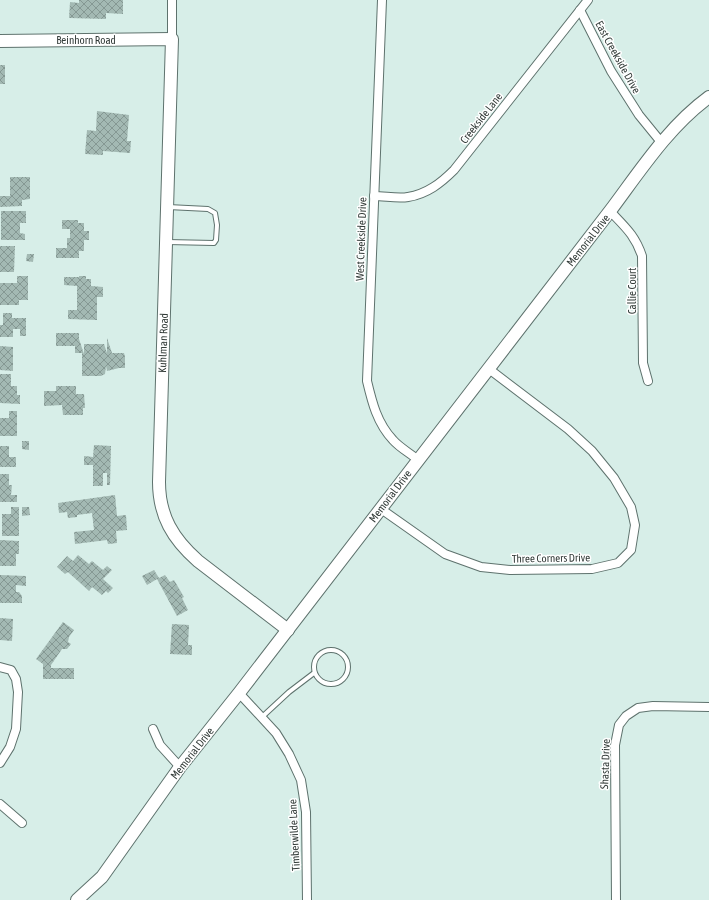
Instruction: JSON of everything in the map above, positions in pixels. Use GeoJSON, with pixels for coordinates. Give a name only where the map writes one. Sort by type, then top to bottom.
{"type":"FeatureCollection","features":[{"type":"Feature","properties":{"kind":"street","name":"Kuhlman Road"},"geometry":{"type":"LineString","coordinates":[[172,0],[159,490],[165,519],[170,530],[185,549],[288,630]]}},
{"type":"Feature","properties":{"kind":"street","name":"West Creekside Drive"},"geometry":{"type":"LineString","coordinates":[[382,0],[367,381],[372,403],[379,420],[393,441],[418,460]]}},
{"type":"Feature","properties":{"kind":"street"},"geometry":{"type":"LineString","coordinates":[[580,10],[588,0]]}},
{"type":"Feature","properties":{"kind":"street","name":"Creekside Lane"},"geometry":{"type":"LineString","coordinates":[[374,196],[408,197],[428,191],[442,181],[454,170],[580,10]]}},
{"type":"Feature","properties":{"kind":"street","name":"East Creekside Drive"},"geometry":{"type":"LineString","coordinates":[[580,10],[594,35],[610,71],[639,115],[661,142]]}},
{"type":"Feature","properties":{"kind":"street","name":"Beinhorn Road"},"geometry":{"type":"LineString","coordinates":[[0,41],[172,39]]}},
{"type":"Feature","properties":{"kind":"street","name":"Memorial Drive"},"geometry":{"type":"LineString","coordinates":[[76,900],[102,878],[180,767],[288,630],[610,211],[661,142],[694,108],[709,97]]}},
{"type":"Feature","properties":{"kind":"street","name":"Callie Court"},"geometry":{"type":"LineString","coordinates":[[610,211],[633,234],[642,256],[643,363],[648,381]]}},
{"type":"Feature","properties":{"kind":"street","name":"Three Corners Drive"},"geometry":{"type":"LineString","coordinates":[[381,509],[445,554],[481,567],[510,570],[592,569],[618,563],[631,550],[635,525],[631,507],[614,478],[592,451],[568,429],[489,368]]}},
{"type":"Feature","properties":{"kind":"street"},"geometry":{"type":"LineString","coordinates":[[0,667],[11,670],[16,679],[18,692],[16,729],[10,747],[0,763]]}},
{"type":"Feature","properties":{"kind":"street","name":"Timberwilde Lane"},"geometry":{"type":"LineString","coordinates":[[239,693],[276,733],[289,754],[301,780],[306,812],[307,900]]}},
{"type":"Feature","properties":{"kind":"street","name":"Shasta Drive"},"geometry":{"type":"LineString","coordinates":[[616,900],[614,745],[619,725],[626,716],[638,708],[653,706],[709,707]]}},
{"type":"Feature","properties":{"kind":"street"},"geometry":{"type":"LineString","coordinates":[[153,729],[160,745],[180,767]]}},
{"type":"Feature","properties":{"kind":"street"},"geometry":{"type":"LineString","coordinates":[[0,804],[22,823]]}},
{"type":"Feature","properties":{"kind":"lane"},"geometry":{"type":"LineString","coordinates":[[166,242],[214,243],[216,240],[215,213],[208,209],[167,207]]}},
{"type":"Feature","properties":{"kind":"lane"},"geometry":{"type":"LineString","coordinates":[[333,650],[343,655],[347,660],[348,672],[342,681],[337,684],[326,684],[321,682],[314,673],[314,662],[321,652],[333,650]]}},
{"type":"Feature","properties":{"kind":"lane"},"geometry":{"type":"LineString","coordinates":[[261,717],[289,692],[314,673]]}},
{"type":"Feature","properties":{"kind":"building"},"geometry":{"type":"Polygon","coordinates":[[[79,0],[123,0],[123,14],[106,13],[106,19],[69,18],[70,2],[79,3],[79,0]]]}},
{"type":"Feature","properties":{"kind":"building"},"geometry":{"type":"Polygon","coordinates":[[[0,65],[5,65],[5,84],[0,84],[0,65]]]}},
{"type":"Feature","properties":{"kind":"building"},"geometry":{"type":"Polygon","coordinates":[[[97,111],[129,115],[127,141],[131,141],[130,153],[103,151],[103,155],[85,154],[87,130],[96,131],[97,111]]]}},
{"type":"Feature","properties":{"kind":"building"},"geometry":{"type":"Polygon","coordinates":[[[10,177],[30,177],[30,199],[22,200],[22,206],[0,207],[0,196],[10,196],[10,177]]]}},
{"type":"Feature","properties":{"kind":"building"},"geometry":{"type":"Polygon","coordinates":[[[1,211],[26,211],[26,223],[20,223],[20,233],[25,234],[25,240],[1,240],[1,211]]]}},
{"type":"Feature","properties":{"kind":"building"},"geometry":{"type":"Polygon","coordinates":[[[62,220],[78,220],[78,223],[84,223],[84,231],[89,231],[89,240],[84,240],[84,251],[79,251],[79,258],[56,258],[56,248],[67,248],[67,238],[70,238],[70,229],[62,229],[62,220]]]}},
{"type":"Feature","properties":{"kind":"building"},"geometry":{"type":"Polygon","coordinates":[[[0,246],[15,246],[14,272],[0,272],[0,246]]]}},
{"type":"Feature","properties":{"kind":"building"},"geometry":{"type":"Polygon","coordinates":[[[27,254],[34,254],[33,262],[26,261],[27,254]]]}},
{"type":"Feature","properties":{"kind":"building"},"geometry":{"type":"Polygon","coordinates":[[[17,276],[28,276],[28,300],[19,300],[19,305],[0,305],[0,283],[17,283],[17,276]]]}},
{"type":"Feature","properties":{"kind":"building"},"geometry":{"type":"Polygon","coordinates":[[[86,276],[86,279],[91,279],[91,286],[103,287],[103,297],[97,297],[97,320],[68,319],[68,310],[77,310],[77,286],[64,285],[64,277],[86,276]]]}},
{"type":"Feature","properties":{"kind":"building"},"geometry":{"type":"Polygon","coordinates":[[[3,313],[12,313],[12,318],[26,318],[26,336],[20,336],[20,329],[13,329],[13,337],[0,337],[0,325],[3,325],[3,313]]]}},
{"type":"Feature","properties":{"kind":"building"},"geometry":{"type":"Polygon","coordinates":[[[56,333],[79,333],[79,339],[84,354],[84,344],[104,344],[107,353],[107,338],[112,353],[124,353],[125,368],[107,371],[106,366],[105,374],[101,376],[82,376],[82,353],[75,353],[75,346],[56,346],[56,333]]]}},
{"type":"Feature","properties":{"kind":"building"},"geometry":{"type":"Polygon","coordinates":[[[0,346],[13,347],[13,371],[0,370],[0,346]]]}},
{"type":"Feature","properties":{"kind":"building"},"geometry":{"type":"Polygon","coordinates":[[[0,374],[11,374],[11,386],[17,386],[17,395],[20,395],[20,404],[0,403],[0,374]]]}},
{"type":"Feature","properties":{"kind":"building"},"geometry":{"type":"Polygon","coordinates":[[[56,386],[76,386],[76,394],[84,394],[85,408],[83,408],[83,415],[63,415],[62,405],[44,406],[44,391],[56,391],[56,386]]]}},
{"type":"Feature","properties":{"kind":"building"},"geometry":{"type":"Polygon","coordinates":[[[9,411],[17,411],[17,436],[0,436],[0,418],[9,418],[9,411]]]}},
{"type":"Feature","properties":{"kind":"building"},"geometry":{"type":"Polygon","coordinates":[[[22,441],[29,441],[29,450],[22,449],[22,441]]]}},
{"type":"Feature","properties":{"kind":"building"},"geometry":{"type":"Polygon","coordinates":[[[94,445],[111,446],[110,485],[107,485],[107,473],[103,473],[103,486],[93,486],[93,465],[84,465],[84,456],[93,457],[94,445]]]}},
{"type":"Feature","properties":{"kind":"building"},"geometry":{"type":"Polygon","coordinates":[[[0,446],[9,446],[9,457],[16,457],[16,467],[0,467],[0,446]]]}},
{"type":"Feature","properties":{"kind":"building"},"geometry":{"type":"Polygon","coordinates":[[[0,474],[9,474],[9,485],[12,485],[11,495],[17,495],[17,502],[0,502],[0,474]]]}},
{"type":"Feature","properties":{"kind":"building"},"geometry":{"type":"Polygon","coordinates":[[[115,495],[117,516],[126,515],[127,530],[116,531],[117,543],[108,544],[107,540],[75,544],[74,532],[94,530],[92,513],[68,518],[67,512],[59,513],[58,503],[115,495]]]}},
{"type":"Feature","properties":{"kind":"building"},"geometry":{"type":"Polygon","coordinates":[[[11,507],[19,507],[19,536],[2,536],[2,514],[11,514],[11,507]]]}},
{"type":"Feature","properties":{"kind":"building"},"geometry":{"type":"Polygon","coordinates":[[[22,507],[29,507],[30,515],[22,516],[22,507]]]}},
{"type":"Feature","properties":{"kind":"building"},"geometry":{"type":"Polygon","coordinates":[[[0,540],[19,541],[19,554],[16,554],[16,566],[0,566],[0,540]]]}},
{"type":"Feature","properties":{"kind":"building"},"geometry":{"type":"Polygon","coordinates":[[[78,555],[89,564],[92,561],[103,570],[107,566],[112,570],[103,579],[113,588],[108,593],[106,591],[102,595],[92,587],[89,591],[68,572],[65,574],[57,567],[67,556],[73,561],[78,555]]]}},
{"type":"Feature","properties":{"kind":"building"},"geometry":{"type":"Polygon","coordinates":[[[154,570],[159,578],[165,575],[170,582],[174,580],[184,597],[182,598],[188,610],[177,616],[157,579],[147,585],[142,576],[154,570]]]}},
{"type":"Feature","properties":{"kind":"building"},"geometry":{"type":"Polygon","coordinates":[[[0,575],[26,576],[26,586],[16,585],[16,592],[19,592],[22,596],[22,603],[0,603],[0,575]]]}},
{"type":"Feature","properties":{"kind":"building"},"geometry":{"type":"Polygon","coordinates":[[[0,618],[13,619],[12,641],[0,640],[0,618]]]}},
{"type":"Feature","properties":{"kind":"building"},"geometry":{"type":"Polygon","coordinates":[[[63,622],[74,630],[69,637],[68,642],[71,644],[67,649],[62,649],[51,665],[51,668],[74,668],[74,679],[43,679],[43,664],[36,659],[63,622]]]}},
{"type":"Feature","properties":{"kind":"building"},"geometry":{"type":"Polygon","coordinates":[[[172,624],[189,625],[188,645],[192,645],[192,655],[170,654],[172,624]]]}}]}
